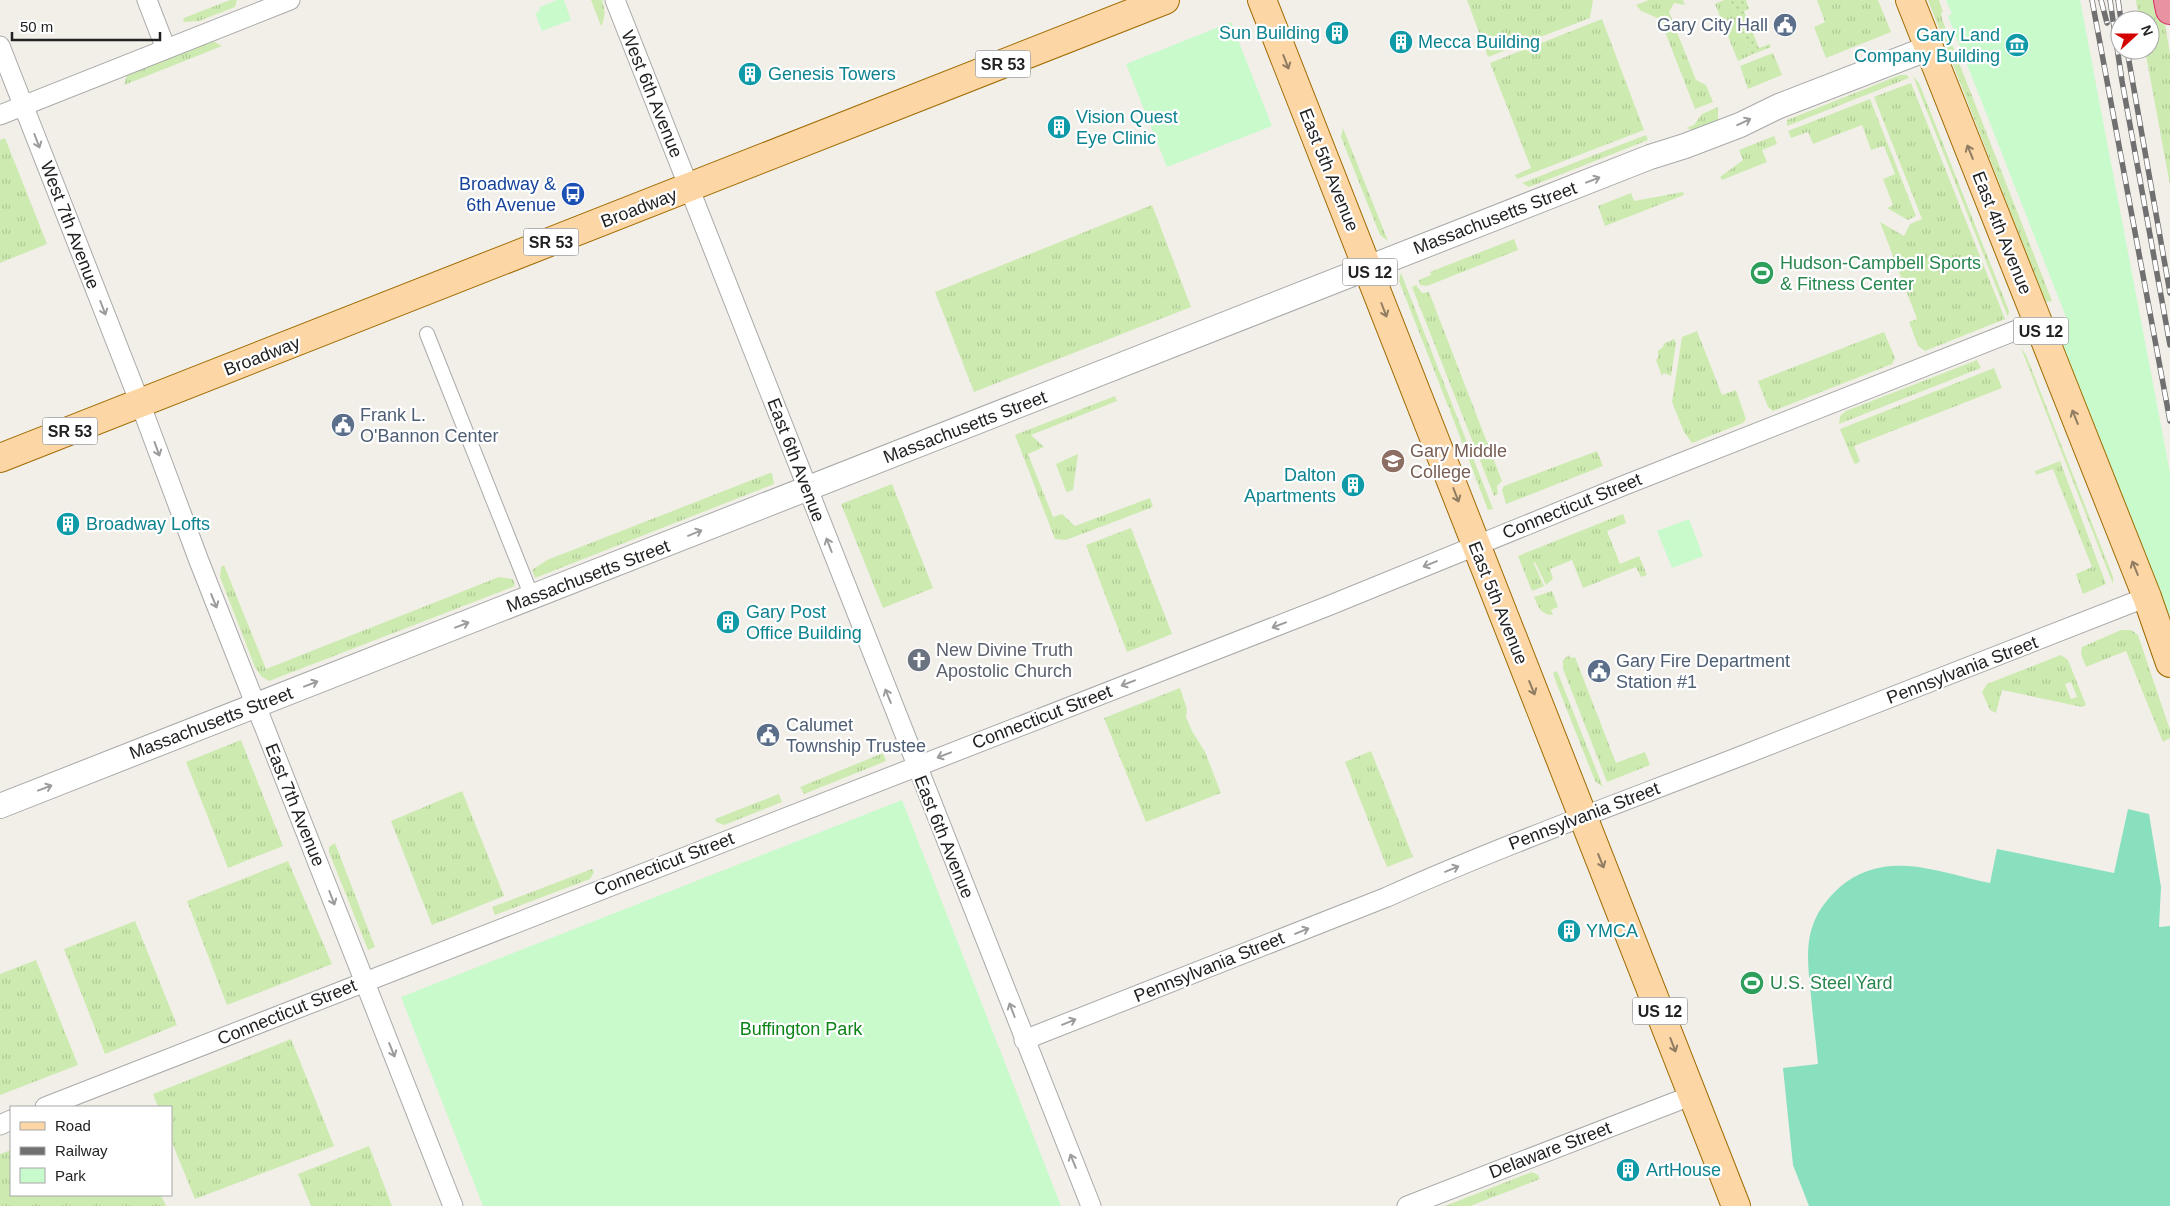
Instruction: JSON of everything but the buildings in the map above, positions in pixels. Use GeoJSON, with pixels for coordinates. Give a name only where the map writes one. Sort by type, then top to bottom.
{"type":"FeatureCollection","features":[{"type":"Feature","properties":{"kind":"highway"},"geometry":{"type":"LineString","coordinates":[[2168,0],[2170,10]]}},
{"type":"Feature","properties":{"kind":"main road","name":"Broadway"},"geometry":{"type":"LineString","coordinates":[[0,458],[1165,0]]}},
{"type":"Feature","properties":{"kind":"main road","name":"East 5th Avenue"},"geometry":{"type":"LineString","coordinates":[[1262,0],[1736,1206]]}},
{"type":"Feature","properties":{"kind":"main road","name":"East 4th Avenue"},"geometry":{"type":"LineString","coordinates":[[1910,0],[2147,597],[2170,663]]}},
{"type":"Feature","properties":{"kind":"street"},"geometry":{"type":"LineString","coordinates":[[147,0],[166,49]]}},
{"type":"Feature","properties":{"kind":"street"},"geometry":{"type":"LineString","coordinates":[[0,115],[290,0]]}},
{"type":"Feature","properties":{"kind":"street","name":"West 6th Avenue"},"geometry":{"type":"LineString","coordinates":[[615,0],[690,188]]}},
{"type":"Feature","properties":{"kind":"street","name":"West 7th Avenue"},"geometry":{"type":"LineString","coordinates":[[0,46],[140,403]]}},
{"type":"Feature","properties":{"kind":"street","name":"Massachusetts Street"},"geometry":{"type":"LineString","coordinates":[[0,806],[1650,157],[1685,146],[1740,124],[1778,106],[1929,48]]}},
{"type":"Feature","properties":{"kind":"street","name":"East 6th Avenue"},"geometry":{"type":"LineString","coordinates":[[690,188],[1091,1206]]}},
{"type":"Feature","properties":{"kind":"street","name":"Connecticut Street"},"geometry":{"type":"LineString","coordinates":[[48,1106],[1319,609],[1475,545],[2037,322]]}},
{"type":"Feature","properties":{"kind":"street"},"geometry":{"type":"LineString","coordinates":[[426,334],[532,598]]}},
{"type":"Feature","properties":{"kind":"street","name":"East 7th Avenue"},"geometry":{"type":"LineString","coordinates":[[140,403],[198,561],[453,1206]]}},
{"type":"Feature","properties":{"kind":"street","name":"Pennsylvania Street"},"geometry":{"type":"LineString","coordinates":[[1024,1040],[1387,897],[1433,876],[1583,816],[2147,597]]}},
{"type":"Feature","properties":{"kind":"street","name":"Delaware Street"},"geometry":{"type":"LineString","coordinates":[[1407,1206],[1692,1095]]}},
{"type":"Feature","properties":{"kind":"green space"},"geometry":{"type":"Polygon","coordinates":[[[230,0],[237,0],[235,7],[199,21],[183,22],[184,18],[230,0]]]}},
{"type":"Feature","properties":{"kind":"green space"},"geometry":{"type":"Polygon","coordinates":[[[557,0],[564,0],[571,20],[542,31],[535,13],[539,12],[540,7],[557,0]]]}},
{"type":"Feature","properties":{"kind":"green space"},"geometry":{"type":"Polygon","coordinates":[[[591,0],[602,0],[604,20],[601,26],[591,0]]]}},
{"type":"Feature","properties":{"kind":"green space"},"geometry":{"type":"Polygon","coordinates":[[[1467,0],[1593,0],[1590,18],[1488,57],[1467,0]]]}},
{"type":"Feature","properties":{"kind":"green space"},"geometry":{"type":"Polygon","coordinates":[[[1649,0],[1683,0],[1685,5],[1674,3],[1669,12],[1696,80],[1706,85],[1713,102],[1695,109],[1660,19],[1641,11],[1636,5],[1649,0]]]}},
{"type":"Feature","properties":{"kind":"green space"},"geometry":{"type":"Polygon","coordinates":[[[1724,0],[1730,0],[1751,55],[1738,61],[1715,4],[1724,0]]]}},
{"type":"Feature","properties":{"kind":"green space"},"geometry":{"type":"Polygon","coordinates":[[[1730,0],[1746,0],[1749,9],[1744,11],[1759,48],[1770,44],[1771,47],[1751,55],[1730,0]]]}},
{"type":"Feature","properties":{"kind":"green space"},"geometry":{"type":"Polygon","coordinates":[[[1817,0],[1878,0],[1891,32],[1826,58],[1814,27],[1825,22],[1817,0]]]}},
{"type":"Feature","properties":{"kind":"green space"},"geometry":{"type":"Polygon","coordinates":[[[1928,0],[1939,0],[1943,12],[1941,13],[1942,19],[2052,301],[2047,302],[2044,298],[1928,0]]]}},
{"type":"Feature","properties":{"kind":"green space"},"geometry":{"type":"Polygon","coordinates":[[[1946,0],[2080,0],[2170,473],[2170,617],[2055,327],[2057,322],[2066,317],[1948,16],[1952,14],[1946,0]]]}},
{"type":"Feature","properties":{"kind":"green space"},"geometry":{"type":"Polygon","coordinates":[[[2136,0],[2161,0],[2170,54],[2170,185],[2147,60],[2160,60],[2160,10],[2138,10],[2136,0]]]}},
{"type":"Feature","properties":{"kind":"green space"},"geometry":{"type":"Polygon","coordinates":[[[1602,19],[1644,130],[1517,179],[1515,175],[1531,168],[1490,63],[1602,19]]]}},
{"type":"Feature","properties":{"kind":"green space"},"geometry":{"type":"Polygon","coordinates":[[[1231,22],[1272,126],[1167,167],[1126,64],[1231,22]]]}},
{"type":"Feature","properties":{"kind":"green space"},"geometry":{"type":"Polygon","coordinates":[[[213,41],[222,46],[124,85],[127,75],[213,41]]]}},
{"type":"Feature","properties":{"kind":"green space"},"geometry":{"type":"Polygon","coordinates":[[[1773,53],[1782,75],[1748,89],[1740,66],[1773,53]]]}},
{"type":"Feature","properties":{"kind":"green space"},"geometry":{"type":"Polygon","coordinates":[[[1900,75],[1907,75],[1909,78],[1787,126],[1787,120],[1900,75]]]}},
{"type":"Feature","properties":{"kind":"green space"},"geometry":{"type":"Polygon","coordinates":[[[1913,76],[1919,83],[2009,311],[2008,317],[1913,76]]]}},
{"type":"Feature","properties":{"kind":"green space"},"geometry":{"type":"Polygon","coordinates":[[[1911,83],[2005,319],[1925,351],[1918,346],[1909,322],[1917,319],[1880,222],[1904,236],[1910,224],[1922,219],[1874,97],[1911,83]]]}},
{"type":"Feature","properties":{"kind":"green space"},"geometry":{"type":"Polygon","coordinates":[[[1870,99],[1916,216],[1908,220],[1887,208],[1893,205],[1883,179],[1895,174],[1884,146],[1871,150],[1862,125],[1813,144],[1808,132],[1791,138],[1788,131],[1870,99]]]}},
{"type":"Feature","properties":{"kind":"green space"},"geometry":{"type":"Polygon","coordinates":[[[1718,107],[1718,120],[1693,130],[1686,128],[1694,125],[1702,114],[1718,107]]]}},
{"type":"Feature","properties":{"kind":"green space"},"geometry":{"type":"Polygon","coordinates":[[[1343,128],[1388,241],[1380,235],[1341,137],[1343,128]]]}},
{"type":"Feature","properties":{"kind":"green space"},"geometry":{"type":"Polygon","coordinates":[[[1646,135],[1648,140],[1529,187],[1522,183],[1646,135]]]}},
{"type":"Feature","properties":{"kind":"green space"},"geometry":{"type":"Polygon","coordinates":[[[1774,136],[1777,144],[1762,150],[1767,162],[1722,180],[1720,177],[1743,160],[1739,150],[1774,136]]]}},
{"type":"Feature","properties":{"kind":"green space"},"geometry":{"type":"Polygon","coordinates":[[[5,138],[47,244],[0,263],[0,140],[5,138]]]}},
{"type":"Feature","properties":{"kind":"green space"},"geometry":{"type":"Polygon","coordinates":[[[1683,192],[1684,195],[1605,226],[1598,206],[1631,193],[1634,201],[1683,192]]]}},
{"type":"Feature","properties":{"kind":"green space"},"geometry":{"type":"Polygon","coordinates":[[[1152,205],[1191,307],[974,392],[935,292],[1152,205]]]}},
{"type":"Feature","properties":{"kind":"green space"},"geometry":{"type":"Polygon","coordinates":[[[1514,239],[1518,250],[1427,286],[1420,285],[1419,280],[1431,275],[1430,272],[1514,239]]]}},
{"type":"Feature","properties":{"kind":"green space"},"geometry":{"type":"Polygon","coordinates":[[[1401,273],[1493,509],[1488,510],[1450,408],[1399,281],[1401,273]]]}},
{"type":"Feature","properties":{"kind":"green space"},"geometry":{"type":"Polygon","coordinates":[[[1416,285],[1422,293],[1429,292],[1502,481],[1497,486],[1498,494],[1494,496],[1412,287],[1416,285]]]}},
{"type":"Feature","properties":{"kind":"green space"},"geometry":{"type":"Polygon","coordinates":[[[1697,331],[1722,395],[1736,390],[1746,419],[1743,423],[1692,443],[1684,432],[1672,402],[1682,337],[1697,331]]]}},
{"type":"Feature","properties":{"kind":"green space"},"geometry":{"type":"Polygon","coordinates":[[[1884,332],[1895,358],[1892,364],[1773,411],[1768,407],[1758,381],[1884,332]]]}},
{"type":"Feature","properties":{"kind":"green space"},"geometry":{"type":"Polygon","coordinates":[[[1674,339],[1676,343],[1671,376],[1664,373],[1662,376],[1656,360],[1658,358],[1658,351],[1664,346],[1663,344],[1674,339]]]}},
{"type":"Feature","properties":{"kind":"green space"},"geometry":{"type":"Polygon","coordinates":[[[2021,348],[2026,355],[2113,577],[2113,584],[2021,348]]]}},
{"type":"Feature","properties":{"kind":"green space"},"geometry":{"type":"Polygon","coordinates":[[[1977,360],[1981,368],[1839,424],[1840,416],[1846,411],[1977,360]]]}},
{"type":"Feature","properties":{"kind":"green space"},"geometry":{"type":"Polygon","coordinates":[[[1994,368],[2002,388],[1854,446],[1860,461],[1856,464],[1854,463],[1840,429],[1994,368]]]}},
{"type":"Feature","properties":{"kind":"green space"},"geometry":{"type":"Polygon","coordinates":[[[1115,396],[1117,401],[1031,435],[1044,447],[1028,454],[1053,517],[1062,514],[1075,526],[1150,498],[1153,507],[1066,540],[1055,539],[1015,435],[1115,396]]]}},
{"type":"Feature","properties":{"kind":"green space"},"geometry":{"type":"Polygon","coordinates":[[[1597,451],[1603,466],[1506,504],[1502,490],[1504,486],[1597,451]]]}},
{"type":"Feature","properties":{"kind":"green space"},"geometry":{"type":"Polygon","coordinates":[[[1078,454],[1073,490],[1068,492],[1056,464],[1078,454]]]}},
{"type":"Feature","properties":{"kind":"green space"},"geometry":{"type":"Polygon","coordinates":[[[2060,461],[2106,584],[2083,594],[2076,574],[2092,567],[2053,469],[2036,475],[2035,471],[2060,461]]]}},
{"type":"Feature","properties":{"kind":"green space"},"geometry":{"type":"Polygon","coordinates":[[[772,473],[774,484],[535,578],[532,570],[547,560],[772,473]]]}},
{"type":"Feature","properties":{"kind":"green space"},"geometry":{"type":"Polygon","coordinates":[[[892,484],[933,588],[883,608],[841,504],[892,484]]]}},
{"type":"Feature","properties":{"kind":"green space"},"geometry":{"type":"Polygon","coordinates":[[[1623,514],[1626,523],[1607,531],[1620,564],[1639,556],[1647,575],[1641,577],[1636,567],[1583,588],[1572,560],[1550,569],[1553,579],[1546,585],[1535,562],[1534,564],[1544,586],[1532,591],[1518,556],[1623,514]]]}},
{"type":"Feature","properties":{"kind":"green space"},"geometry":{"type":"Polygon","coordinates":[[[1689,519],[1703,556],[1672,568],[1657,531],[1689,519]]]}},
{"type":"Feature","properties":{"kind":"green space"},"geometry":{"type":"Polygon","coordinates":[[[1131,528],[1172,634],[1127,652],[1086,545],[1131,528]]]}},
{"type":"Feature","properties":{"kind":"green space"},"geometry":{"type":"Polygon","coordinates":[[[224,565],[266,669],[499,577],[513,579],[515,586],[269,681],[261,676],[255,667],[220,577],[221,567],[224,565]]]}},
{"type":"Feature","properties":{"kind":"green space"},"geometry":{"type":"Polygon","coordinates":[[[1552,591],[1558,607],[1551,610],[1553,615],[1543,612],[1534,597],[1552,591]]]}},
{"type":"Feature","properties":{"kind":"green space"},"geometry":{"type":"Polygon","coordinates":[[[2121,630],[2131,630],[2138,635],[2170,730],[2170,738],[2163,742],[2126,651],[2086,667],[2081,654],[2082,647],[2121,630]]]}},
{"type":"Feature","properties":{"kind":"green space"},"geometry":{"type":"Polygon","coordinates":[[[1569,655],[1570,658],[1575,657],[1616,763],[1645,752],[1650,765],[1607,782],[1563,669],[1563,660],[1569,655]]]}},
{"type":"Feature","properties":{"kind":"green space"},"geometry":{"type":"Polygon","coordinates":[[[2061,655],[2068,660],[2086,705],[2082,707],[2002,690],[1996,713],[1990,710],[1982,692],[1987,684],[2061,655]],[[2071,682],[2065,684],[2071,699],[2077,697],[2071,682]]]}},
{"type":"Feature","properties":{"kind":"green space"},"geometry":{"type":"Polygon","coordinates":[[[1557,671],[1603,787],[1595,781],[1556,682],[1553,673],[1557,671]]]}},
{"type":"Feature","properties":{"kind":"green space"},"geometry":{"type":"Polygon","coordinates":[[[1180,688],[1187,709],[1186,717],[1205,752],[1221,793],[1146,822],[1104,718],[1180,688]]]}},
{"type":"Feature","properties":{"kind":"green space"},"geometry":{"type":"Polygon","coordinates":[[[241,740],[283,846],[228,868],[186,762],[241,740]]]}},
{"type":"Feature","properties":{"kind":"green space"},"geometry":{"type":"Polygon","coordinates":[[[1371,751],[1413,857],[1387,867],[1345,762],[1371,751]]]}},
{"type":"Feature","properties":{"kind":"green space"},"geometry":{"type":"Polygon","coordinates":[[[883,753],[886,761],[804,794],[800,787],[883,753]]]}},
{"type":"Feature","properties":{"kind":"green space"},"geometry":{"type":"Polygon","coordinates":[[[462,791],[504,896],[432,925],[391,821],[462,791]]]}},
{"type":"Feature","properties":{"kind":"green space"},"geometry":{"type":"Polygon","coordinates":[[[779,794],[782,802],[724,825],[716,822],[715,819],[779,794]]]}},
{"type":"Feature","properties":{"kind":"green space","name":"Buffington Park"},"geometry":{"type":"Polygon","coordinates":[[[902,800],[1061,1206],[483,1206],[401,997],[902,800]]]}},
{"type":"Feature","properties":{"kind":"green space"},"geometry":{"type":"Polygon","coordinates":[[[2128,809],[2149,814],[2161,887],[2159,927],[2170,926],[2170,1206],[1809,1206],[1793,1165],[1783,1068],[1818,1064],[1809,980],[1808,950],[1813,924],[1828,899],[1847,881],[1871,870],[1889,866],[1927,868],[1990,883],[1997,849],[2114,873],[2128,809]]]}},
{"type":"Feature","properties":{"kind":"green space"},"geometry":{"type":"Polygon","coordinates":[[[335,843],[375,947],[368,950],[329,852],[329,847],[335,843]]]}},
{"type":"Feature","properties":{"kind":"green space"},"geometry":{"type":"Polygon","coordinates":[[[288,861],[332,964],[227,1005],[187,901],[288,861]]]}},
{"type":"Feature","properties":{"kind":"green space"},"geometry":{"type":"Polygon","coordinates":[[[592,869],[594,872],[590,879],[495,915],[492,907],[592,869]]]}},
{"type":"Feature","properties":{"kind":"green space"},"geometry":{"type":"Polygon","coordinates":[[[135,921],[177,1025],[105,1054],[64,949],[135,921]]]}},
{"type":"Feature","properties":{"kind":"green space"},"geometry":{"type":"Polygon","coordinates":[[[36,960],[78,1065],[0,1095],[0,974],[36,960]]]}},
{"type":"Feature","properties":{"kind":"green space"},"geometry":{"type":"Polygon","coordinates":[[[291,1039],[334,1146],[195,1199],[172,1142],[172,1106],[158,1106],[153,1094],[291,1039]]]}},
{"type":"Feature","properties":{"kind":"green space"},"geometry":{"type":"Polygon","coordinates":[[[369,1146],[392,1206],[311,1206],[298,1174],[369,1146]]]}},
{"type":"Feature","properties":{"kind":"green space"},"geometry":{"type":"Polygon","coordinates":[[[10,1150],[10,1196],[161,1196],[166,1206],[0,1206],[0,1154],[10,1150]]]}},
{"type":"Feature","properties":{"kind":"green space"},"geometry":{"type":"Polygon","coordinates":[[[1532,1172],[1538,1175],[1540,1179],[1470,1206],[1445,1206],[1532,1172]]]}},
{"type":"Feature","properties":{"kind":"railway"},"geometry":{"type":"LineString","coordinates":[[2092,0],[2170,421]]}},
{"type":"Feature","properties":{"kind":"railway"},"geometry":{"type":"LineString","coordinates":[[2101,0],[2107,23]]}},
{"type":"Feature","properties":{"kind":"railway"},"geometry":{"type":"LineString","coordinates":[[2110,0],[2122,81],[2170,345]]}},
{"type":"Feature","properties":{"kind":"railway"},"geometry":{"type":"LineString","coordinates":[[2118,0],[2120,10]]}},
{"type":"Feature","properties":{"kind":"railway"},"geometry":{"type":"LineString","coordinates":[[2129,60],[2170,293]]}},
{"type":"Feature","properties":{"kind":"place","name":"Gary City Hall"},"geometry":{"type":"Point","coordinates":[1785,25]}},
{"type":"Feature","properties":{"kind":"place","name":"Sun Building"},"geometry":{"type":"Point","coordinates":[1337,33]}},
{"type":"Feature","properties":{"kind":"place","name":"Mecca Building"},"geometry":{"type":"Point","coordinates":[1401,42]}},
{"type":"Feature","properties":{"kind":"place","name":"Gary Land Company Building"},"geometry":{"type":"Point","coordinates":[2017,45]}},
{"type":"Feature","properties":{"kind":"place","name":"Genesis Towers"},"geometry":{"type":"Point","coordinates":[750,74]}},
{"type":"Feature","properties":{"kind":"place","name":"Vision Quest Eye Clinic"},"geometry":{"type":"Point","coordinates":[1059,127]}},
{"type":"Feature","properties":{"kind":"place","name":"Broadway & 6th Avenue"},"geometry":{"type":"Point","coordinates":[573,194]}},
{"type":"Feature","properties":{"kind":"place","name":"Hudson-Campbell Sports & Fitness Center"},"geometry":{"type":"Point","coordinates":[1762,273]}},
{"type":"Feature","properties":{"kind":"place","name":"Frank L. O'Bannon Center"},"geometry":{"type":"Point","coordinates":[343,425]}},
{"type":"Feature","properties":{"kind":"place","name":"Gary Middle College"},"geometry":{"type":"Point","coordinates":[1393,461]}},
{"type":"Feature","properties":{"kind":"place","name":"Dalton Apartments"},"geometry":{"type":"Point","coordinates":[1353,485]}},
{"type":"Feature","properties":{"kind":"place","name":"Broadway Lofts"},"geometry":{"type":"Point","coordinates":[68,524]}},
{"type":"Feature","properties":{"kind":"place","name":"Gary Post Office Building"},"geometry":{"type":"Point","coordinates":[728,622]}},
{"type":"Feature","properties":{"kind":"place","name":"New Divine Truth Apostolic Church"},"geometry":{"type":"Point","coordinates":[919,660]}},
{"type":"Feature","properties":{"kind":"place","name":"Gary Fire Department Station #1"},"geometry":{"type":"Point","coordinates":[1599,671]}},
{"type":"Feature","properties":{"kind":"place","name":"Calumet Township Trustee"},"geometry":{"type":"Point","coordinates":[768,735]}},
{"type":"Feature","properties":{"kind":"place","name":"YMCA"},"geometry":{"type":"Point","coordinates":[1569,931]}},
{"type":"Feature","properties":{"kind":"place","name":"U.S. Steel Yard"},"geometry":{"type":"Point","coordinates":[1752,983]}},
{"type":"Feature","properties":{"kind":"place","name":"ArtHouse"},"geometry":{"type":"Point","coordinates":[1628,1170]}}]}
